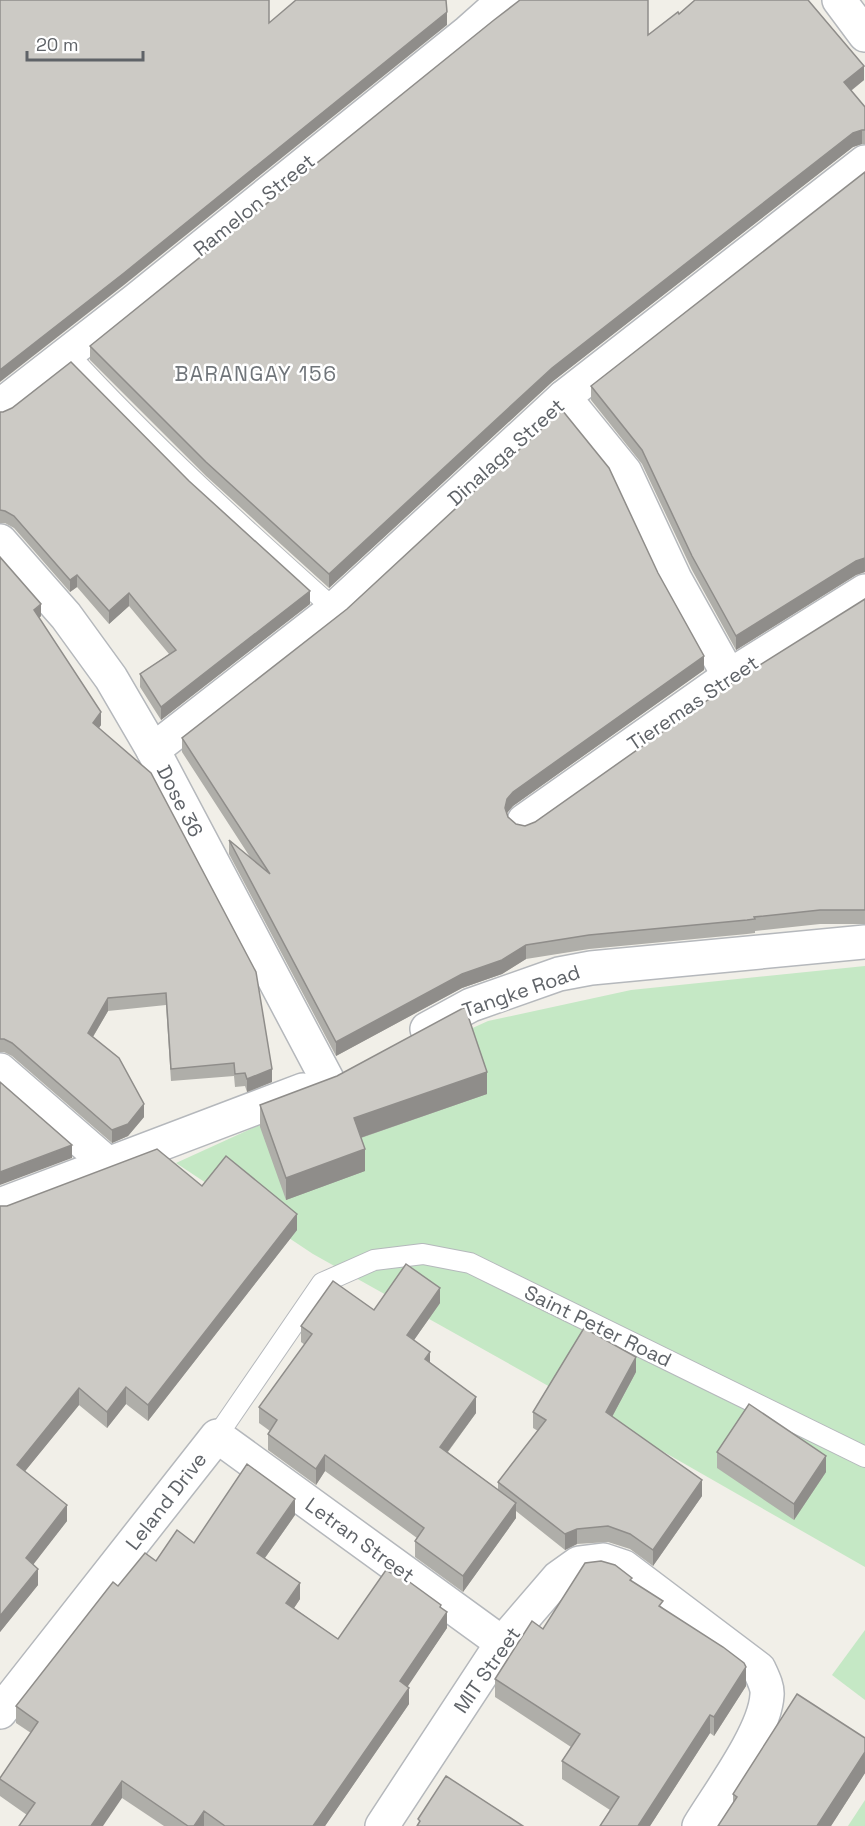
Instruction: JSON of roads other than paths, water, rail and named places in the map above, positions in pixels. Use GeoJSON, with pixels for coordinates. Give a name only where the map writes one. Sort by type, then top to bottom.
{"type":"FeatureCollection","features":[{"type":"Feature","properties":{"kind":"street","name":"Ramelon Street"},"geometry":{"type":"LineString","coordinates":[[0,406],[68,354],[459,39],[504,0]]}},
{"type":"Feature","properties":{"kind":"street"},"geometry":{"type":"LineString","coordinates":[[839,0],[865,35]]}},
{"type":"Feature","properties":{"kind":"street","name":"Dinalaga Street"},"geometry":{"type":"LineString","coordinates":[[153,750],[334,609],[564,398],[865,162]]}},
{"type":"Feature","properties":{"kind":"street"},"geometry":{"type":"LineString","coordinates":[[564,398],[625,472],[675,579],[729,676]]}},
{"type":"Feature","properties":{"kind":"street","name":"Dose 36"},"geometry":{"type":"LineString","coordinates":[[0,541],[66,616],[105,669],[153,750],[328,1081]]}},
{"type":"Feature","properties":{"kind":"street","name":"Tieremas Street"},"geometry":{"type":"LineString","coordinates":[[524,821],[729,676],[865,591]]}},
{"type":"Feature","properties":{"kind":"street","name":"Tangke Road"},"geometry":{"type":"LineString","coordinates":[[400,1043],[471,1005],[559,974],[591,968],[865,942]]}},
{"type":"Feature","properties":{"kind":"street"},"geometry":{"type":"LineString","coordinates":[[0,1205],[328,1081],[359,1065]]}},
{"type":"Feature","properties":{"kind":"street"},"geometry":{"type":"LineString","coordinates":[[0,1070],[107,1163]]}},
{"type":"Feature","properties":{"kind":"street","name":"Letran Street"},"geometry":{"type":"LineString","coordinates":[[217,1436],[502,1643]]}},
{"type":"Feature","properties":{"kind":"street","name":"Leland Drive"},"geometry":{"type":"LineString","coordinates":[[0,1712],[217,1436]]}},
{"type":"Feature","properties":{"kind":"street","name":"MIT Street"},"geometry":{"type":"LineString","coordinates":[[382,1826],[502,1643],[558,1578],[579,1563],[603,1560],[624,1567],[759,1669],[768,1692],[765,1713],[755,1734],[699,1826]]}},
{"type":"Feature","properties":{"kind":"lane"},"geometry":{"type":"LineString","coordinates":[[68,354],[152,441],[223,509],[334,609]]}},
{"type":"Feature","properties":{"kind":"lane","name":"Saint Peter Road"},"geometry":{"type":"LineString","coordinates":[[322,1283],[374,1260],[423,1254],[470,1263],[860,1452]]}},
{"type":"Feature","properties":{"kind":"lane","name":"Leland Drive"},"geometry":{"type":"LineString","coordinates":[[217,1436],[322,1283]]}},
{"type":"Feature","properties":{"kind":"district","name":"BARANGAY 156"},"geometry":{"type":"Point","coordinates":[256,373]}}]}
